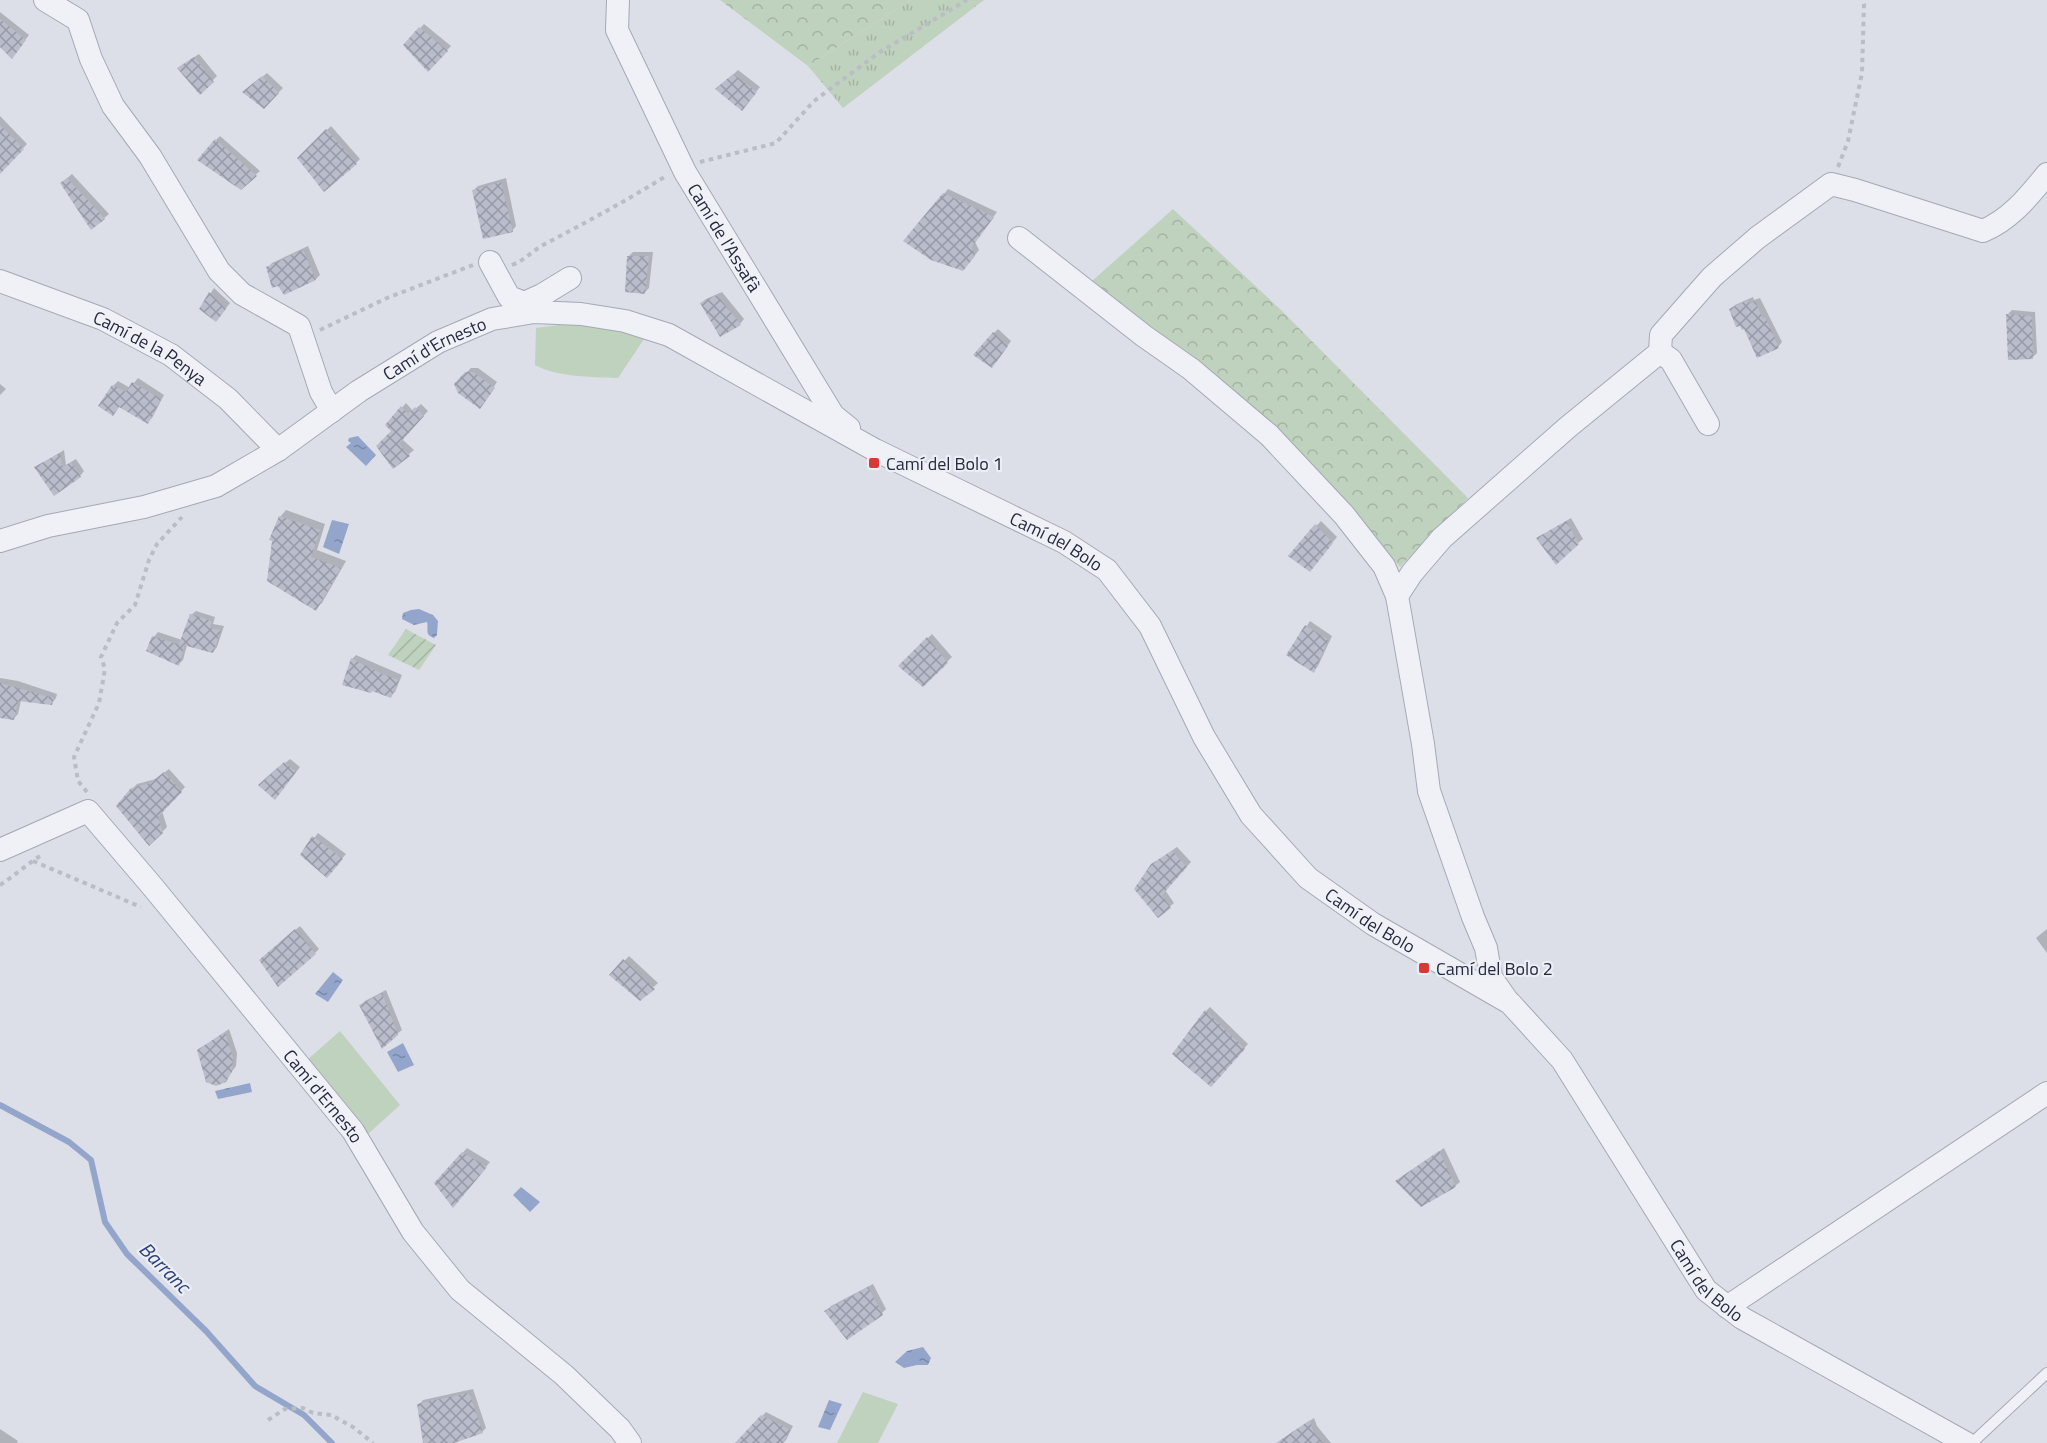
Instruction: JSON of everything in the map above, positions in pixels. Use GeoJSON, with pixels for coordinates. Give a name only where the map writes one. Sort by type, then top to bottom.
{"type":"FeatureCollection","features":[{"type":"Feature","properties":{"kind":"street"},"geometry":{"type":"LineString","coordinates":[[45,0],[78,20],[91,59],[113,106],[150,156],[219,271],[242,294],[299,326],[321,392],[332,411]]}},
{"type":"Feature","properties":{"kind":"street","name":"Camí de l'Assafà"},"geometry":{"type":"LineString","coordinates":[[618,0],[617,30],[682,167],[833,415],[875,450]]}},
{"type":"Feature","properties":{"kind":"street"},"geometry":{"type":"LineString","coordinates":[[1397,596],[1412,573],[1442,538],[1568,427],[1660,352],[1661,334],[1712,277],[1757,238],[1831,184],[1855,189],[1983,231],[1998,225],[2023,203],[2047,174]]}},
{"type":"Feature","properties":{"kind":"street"},"geometry":{"type":"LineString","coordinates":[[1019,238],[1144,336],[1191,369],[1269,435],[1344,515],[1384,566],[1397,596],[1429,791],[1473,918],[1486,948],[1491,977],[1510,1003]]}},
{"type":"Feature","properties":{"kind":"street"},"geometry":{"type":"LineString","coordinates":[[492,266],[509,297],[524,303]]}},
{"type":"Feature","properties":{"kind":"street"},"geometry":{"type":"LineString","coordinates":[[500,318],[570,278]]}},
{"type":"Feature","properties":{"kind":"street","name":"Camí de la Penya"},"geometry":{"type":"LineString","coordinates":[[0,281],[104,319],[171,355],[228,399],[278,450]]}},
{"type":"Feature","properties":{"kind":"street","name":"Camí d'Ernesto"},"geometry":{"type":"LineString","coordinates":[[0,541],[48,526],[144,507],[216,486],[278,450],[359,391],[438,342],[492,319],[534,312],[581,314],[625,321],[669,335],[875,450]]}},
{"type":"Feature","properties":{"kind":"street"},"geometry":{"type":"LineString","coordinates":[[1660,352],[1671,360],[1708,424]]}},
{"type":"Feature","properties":{"kind":"street","name":"Camí del Bolo"},"geometry":{"type":"LineString","coordinates":[[875,450],[1064,542],[1107,570],[1150,626],[1204,737],[1251,815],[1308,878],[1373,924],[1510,1003],[1562,1060],[1706,1290],[1742,1318],[1966,1443]]}},
{"type":"Feature","properties":{"kind":"street","name":"Camí d'Ernesto"},"geometry":{"type":"LineString","coordinates":[[0,850],[88,811],[353,1131],[413,1233],[460,1290],[564,1375],[620,1429],[630,1443]]}},
{"type":"Feature","properties":{"kind":"street"},"geometry":{"type":"LineString","coordinates":[[1727,1307],[2047,1093]]}},
{"type":"Feature","properties":{"kind":"lane"},"geometry":{"type":"LineString","coordinates":[[1972,1443],[2047,1373]]}},
{"type":"Feature","properties":{"kind":"path"},"geometry":{"type":"LineString","coordinates":[[303,338],[387,298],[462,268],[492,266],[524,260],[540,247],[613,209],[682,167],[776,143],[814,101],[880,52],[968,0]]}},
{"type":"Feature","properties":{"kind":"path"},"geometry":{"type":"LineString","coordinates":[[1831,184],[1848,141],[1862,73],[1863,0]]}},
{"type":"Feature","properties":{"kind":"path"},"geometry":{"type":"LineString","coordinates":[[74,757],[99,703],[105,669],[101,657],[117,623],[135,605],[148,560],[157,544],[183,515],[194,492]]}},
{"type":"Feature","properties":{"kind":"path"},"geometry":{"type":"LineString","coordinates":[[33,861],[151,911]]}},
{"type":"Feature","properties":{"kind":"path"},"geometry":{"type":"LineString","coordinates":[[268,1420],[285,1409],[303,1408],[313,1413],[331,1415],[353,1427],[373,1443]]}},
{"type":"Feature","properties":{"kind":"green space"},"geometry":{"type":"Polygon","coordinates":[[[720,0],[911,0],[808,66],[720,0]]]}},
{"type":"Feature","properties":{"kind":"green space"},"geometry":{"type":"Polygon","coordinates":[[[911,0],[984,0],[843,108],[808,66],[911,0]]]}},
{"type":"Feature","properties":{"kind":"green space"},"geometry":{"type":"Polygon","coordinates":[[[1173,209],[1280,309],[1468,498],[1400,567],[1320,478],[1092,281],[1173,209]]]}},
{"type":"Feature","properties":{"kind":"green space"},"geometry":{"type":"Polygon","coordinates":[[[574,323],[648,333],[618,378],[564,374],[535,365],[536,328],[574,323]]]}},
{"type":"Feature","properties":{"kind":"green space"},"geometry":{"type":"Polygon","coordinates":[[[406,629],[436,645],[419,670],[388,655],[406,629]]]}},
{"type":"Feature","properties":{"kind":"green space"},"geometry":{"type":"Polygon","coordinates":[[[340,1031],[400,1105],[368,1134],[306,1061],[340,1031]]]}},
{"type":"Feature","properties":{"kind":"green space"},"geometry":{"type":"Polygon","coordinates":[[[863,1392],[898,1404],[878,1443],[837,1443],[863,1392]]]}},
{"type":"Feature","properties":{"kind":"water"},"geometry":{"type":"Polygon","coordinates":[[[358,436],[376,455],[366,466],[346,447],[351,443],[348,441],[349,438],[358,436]]]}},
{"type":"Feature","properties":{"kind":"water"},"geometry":{"type":"Polygon","coordinates":[[[332,520],[349,524],[339,554],[323,547],[332,520]]]}},
{"type":"Feature","properties":{"kind":"water"},"geometry":{"type":"Polygon","coordinates":[[[419,609],[433,615],[438,621],[437,635],[434,638],[428,633],[427,622],[414,625],[402,619],[403,613],[419,609]]]}},
{"type":"Feature","properties":{"kind":"water"},"geometry":{"type":"Polygon","coordinates":[[[333,972],[343,980],[328,1002],[315,994],[333,972]]]}},
{"type":"Feature","properties":{"kind":"water"},"geometry":{"type":"Polygon","coordinates":[[[403,1043],[414,1065],[398,1072],[387,1052],[403,1043]]]}},
{"type":"Feature","properties":{"kind":"water"},"geometry":{"type":"Polygon","coordinates":[[[250,1083],[252,1092],[218,1099],[215,1091],[250,1083]]]}},
{"type":"Feature","properties":{"kind":"water"},"geometry":{"type":"Polygon","coordinates":[[[521,1187],[540,1202],[530,1212],[513,1195],[521,1187]]]}},
{"type":"Feature","properties":{"kind":"water"},"geometry":{"type":"Polygon","coordinates":[[[923,1347],[931,1358],[928,1365],[904,1368],[895,1362],[907,1351],[923,1347]]]}},
{"type":"Feature","properties":{"kind":"water"},"geometry":{"type":"Polygon","coordinates":[[[829,1400],[842,1404],[830,1430],[818,1427],[829,1400]]]}},
{"type":"Feature","properties":{"kind":"building"},"geometry":{"type":"Polygon","coordinates":[[[0,19],[26,40],[12,59],[0,47],[0,19]]]}},
{"type":"Feature","properties":{"kind":"building"},"geometry":{"type":"Polygon","coordinates":[[[419,27],[448,51],[428,72],[403,45],[419,27]]]}},
{"type":"Feature","properties":{"kind":"building"},"geometry":{"type":"Polygon","coordinates":[[[194,57],[214,82],[200,95],[177,68],[194,57]]]}},
{"type":"Feature","properties":{"kind":"building"},"geometry":{"type":"Polygon","coordinates":[[[733,74],[757,92],[742,111],[715,89],[733,74]]]}},
{"type":"Feature","properties":{"kind":"building"},"geometry":{"type":"Polygon","coordinates":[[[262,76],[279,93],[264,109],[242,92],[262,76]]]}},
{"type":"Feature","properties":{"kind":"building"},"geometry":{"type":"Polygon","coordinates":[[[0,125],[24,149],[0,174],[0,125]]]}},
{"type":"Feature","properties":{"kind":"building"},"geometry":{"type":"Polygon","coordinates":[[[326,129],[357,164],[324,192],[297,158],[326,129]]]}},
{"type":"Feature","properties":{"kind":"building"},"geometry":{"type":"Polygon","coordinates":[[[215,139],[257,176],[241,190],[197,160],[215,139]]]}},
{"type":"Feature","properties":{"kind":"building"},"geometry":{"type":"Polygon","coordinates":[[[67,178],[105,219],[91,230],[60,183],[67,178]]]}},
{"type":"Feature","properties":{"kind":"building"},"geometry":{"type":"Polygon","coordinates":[[[501,182],[513,232],[483,239],[472,190],[501,182]]]}},
{"type":"Feature","properties":{"kind":"building"},"geometry":{"type":"Polygon","coordinates":[[[943,193],[994,217],[972,247],[975,256],[963,271],[931,260],[903,241],[943,193]]]}},
{"type":"Feature","properties":{"kind":"building"},"geometry":{"type":"Polygon","coordinates":[[[303,250],[316,280],[284,295],[278,286],[272,288],[266,267],[303,250]]]}},
{"type":"Feature","properties":{"kind":"building"},"geometry":{"type":"Polygon","coordinates":[[[627,256],[649,256],[645,294],[625,292],[627,256]]]}},
{"type":"Feature","properties":{"kind":"building"},"geometry":{"type":"Polygon","coordinates":[[[209,292],[226,309],[216,322],[199,309],[209,292]]]}},
{"type":"Feature","properties":{"kind":"building"},"geometry":{"type":"Polygon","coordinates":[[[717,295],[741,325],[720,337],[700,303],[717,295]]]}},
{"type":"Feature","properties":{"kind":"building"},"geometry":{"type":"Polygon","coordinates":[[[1748,300],[1749,304],[1755,301],[1779,348],[1757,358],[1744,329],[1742,330],[1740,326],[1736,327],[1729,309],[1748,300]]]}},
{"type":"Feature","properties":{"kind":"building"},"geometry":{"type":"Polygon","coordinates":[[[2006,314],[2032,316],[2033,359],[2008,360],[2006,314]]]}},
{"type":"Feature","properties":{"kind":"building"},"geometry":{"type":"Polygon","coordinates":[[[993,332],[1008,346],[992,368],[973,355],[993,332]]]}},
{"type":"Feature","properties":{"kind":"building"},"geometry":{"type":"Polygon","coordinates":[[[465,372],[473,372],[495,388],[480,409],[458,393],[454,384],[465,372]]]}},
{"type":"Feature","properties":{"kind":"building"},"geometry":{"type":"Polygon","coordinates":[[[132,382],[161,399],[148,424],[119,407],[113,416],[98,406],[112,385],[126,392],[132,382]]]}},
{"type":"Feature","properties":{"kind":"building"},"geometry":{"type":"Polygon","coordinates":[[[401,406],[408,414],[415,407],[424,416],[399,444],[410,456],[393,469],[376,446],[391,431],[385,425],[401,406]]]}},
{"type":"Feature","properties":{"kind":"building"},"geometry":{"type":"Polygon","coordinates":[[[60,453],[62,468],[71,462],[81,477],[54,496],[34,467],[60,453]]]}},
{"type":"Feature","properties":{"kind":"building"},"geometry":{"type":"Polygon","coordinates":[[[279,516],[320,530],[311,557],[341,568],[316,611],[267,581],[272,541],[269,540],[279,516]]]}},
{"type":"Feature","properties":{"kind":"building"},"geometry":{"type":"Polygon","coordinates":[[[1566,521],[1579,544],[1556,565],[1536,538],[1566,521]]]}},
{"type":"Feature","properties":{"kind":"building"},"geometry":{"type":"Polygon","coordinates":[[[1315,524],[1333,543],[1310,572],[1288,556],[1315,524]]]}},
{"type":"Feature","properties":{"kind":"building"},"geometry":{"type":"Polygon","coordinates":[[[190,614],[212,621],[210,628],[221,630],[213,653],[179,644],[190,614]]]}},
{"type":"Feature","properties":{"kind":"building"},"geometry":{"type":"Polygon","coordinates":[[[1305,625],[1328,640],[1314,673],[1286,655],[1305,625]]]}},
{"type":"Feature","properties":{"kind":"building"},"geometry":{"type":"Polygon","coordinates":[[[152,636],[184,646],[179,666],[146,651],[152,636]]]}},
{"type":"Feature","properties":{"kind":"building"},"geometry":{"type":"Polygon","coordinates":[[[927,637],[948,663],[923,687],[898,666],[927,637]]]}},
{"type":"Feature","properties":{"kind":"building"},"geometry":{"type":"Polygon","coordinates":[[[351,658],[399,680],[391,698],[372,691],[371,693],[342,685],[351,658]]]}},
{"type":"Feature","properties":{"kind":"building"},"geometry":{"type":"Polygon","coordinates":[[[0,683],[54,698],[52,705],[18,701],[14,720],[0,718],[0,683]]]}},
{"type":"Feature","properties":{"kind":"building"},"geometry":{"type":"Polygon","coordinates":[[[284,762],[296,772],[275,800],[258,785],[284,762]]]}},
{"type":"Feature","properties":{"kind":"building"},"geometry":{"type":"Polygon","coordinates":[[[164,772],[182,792],[158,817],[163,833],[149,846],[116,806],[131,788],[150,783],[164,772]]]}},
{"type":"Feature","properties":{"kind":"building"},"geometry":{"type":"Polygon","coordinates":[[[312,836],[343,859],[327,878],[300,855],[312,836]]]}},
{"type":"Feature","properties":{"kind":"building"},"geometry":{"type":"Polygon","coordinates":[[[1172,851],[1187,867],[1162,895],[1171,908],[1158,918],[1134,889],[1151,864],[1172,851]]]}},
{"type":"Feature","properties":{"kind":"building"},"geometry":{"type":"Polygon","coordinates":[[[295,929],[316,954],[278,987],[259,960],[295,929]]]}},
{"type":"Feature","properties":{"kind":"building"},"geometry":{"type":"Polygon","coordinates":[[[623,959],[655,989],[640,1001],[609,975],[623,959]]]}},
{"type":"Feature","properties":{"kind":"building"},"geometry":{"type":"Polygon","coordinates":[[[382,993],[398,1035],[382,1049],[359,1005],[382,993]]]}},
{"type":"Feature","properties":{"kind":"building"},"geometry":{"type":"Polygon","coordinates":[[[1205,1010],[1245,1049],[1211,1087],[1172,1054],[1205,1010]]]}},
{"type":"Feature","properties":{"kind":"building"},"geometry":{"type":"Polygon","coordinates":[[[225,1032],[233,1058],[232,1072],[226,1082],[216,1086],[206,1082],[197,1050],[225,1032]]]}},
{"type":"Feature","properties":{"kind":"building"},"geometry":{"type":"Polygon","coordinates":[[[1439,1151],[1456,1187],[1421,1207],[1395,1181],[1439,1151]]]}},
{"type":"Feature","properties":{"kind":"building"},"geometry":{"type":"Polygon","coordinates":[[[462,1152],[487,1167],[453,1208],[434,1183],[462,1152]]]}},
{"type":"Feature","properties":{"kind":"building"},"geometry":{"type":"Polygon","coordinates":[[[868,1287],[883,1315],[847,1340],[824,1311],[868,1287]]]}},
{"type":"Feature","properties":{"kind":"building"},"geometry":{"type":"Polygon","coordinates":[[[469,1393],[483,1433],[454,1443],[423,1443],[417,1404],[469,1393]]]}},
{"type":"Feature","properties":{"kind":"building"},"geometry":{"type":"Polygon","coordinates":[[[761,1415],[790,1430],[783,1443],[735,1443],[761,1415]]]}},
{"type":"Feature","properties":{"kind":"building"},"geometry":{"type":"Polygon","coordinates":[[[1310,1420],[1313,1431],[1323,1443],[1276,1443],[1310,1420]]]}},
{"type":"Feature","properties":{"kind":"waterway","name":"Barranc"},"geometry":{"type":"LineString","coordinates":[[0,1105],[69,1142],[91,1160],[105,1222],[127,1254],[206,1331],[255,1386],[304,1415],[332,1443]]}},
{"type":"Feature","properties":{"kind":"place","name":"Camí del Bolo 1"},"geometry":{"type":"Point","coordinates":[874,463]}},
{"type":"Feature","properties":{"kind":"place","name":"Camí del Bolo 2"},"geometry":{"type":"Point","coordinates":[1424,968]}}]}
